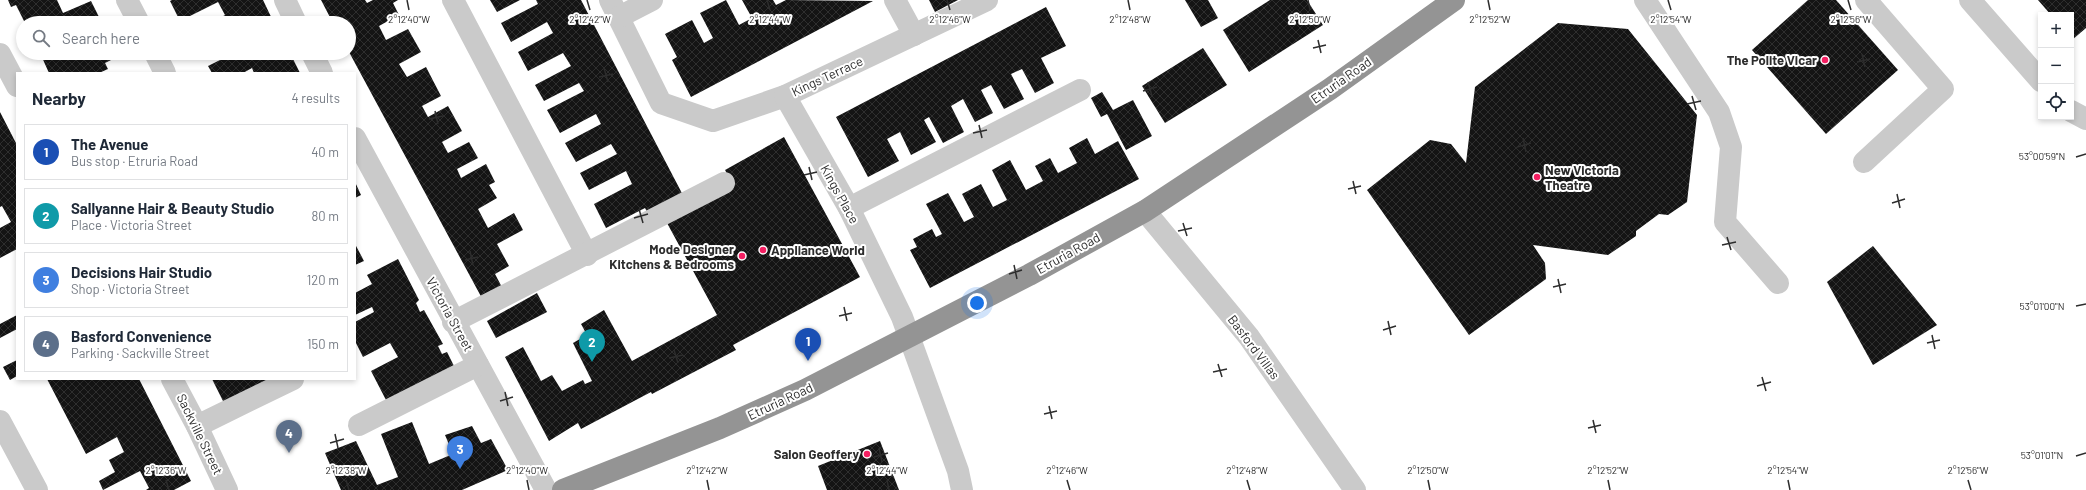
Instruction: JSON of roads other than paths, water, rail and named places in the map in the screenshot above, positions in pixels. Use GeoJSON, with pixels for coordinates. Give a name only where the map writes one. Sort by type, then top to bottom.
{"type":"FeatureCollection","features":[{"type":"Feature","properties":{"kind":"highway","name":"Etruria Road"},"geometry":{"type":"LineString","coordinates":[[563,490],[720,428],[805,390],[1029,275],[1145,211],[1330,89],[1454,0]]}},
{"type":"Feature","properties":{"kind":"street"},"geometry":{"type":"LineString","coordinates":[[127,0],[135,16]]}},
{"type":"Feature","properties":{"kind":"street"},"geometry":{"type":"LineString","coordinates":[[285,0],[293,16]]}},
{"type":"Feature","properties":{"kind":"street"},"geometry":{"type":"LineString","coordinates":[[452,0],[587,255]]}},
{"type":"Feature","properties":{"kind":"street"},"geometry":{"type":"LineString","coordinates":[[615,9],[652,0]]}},
{"type":"Feature","properties":{"kind":"street"},"geometry":{"type":"LineString","coordinates":[[895,0],[914,35]]}},
{"type":"Feature","properties":{"kind":"street","name":"Kings Terrace"},"geometry":{"type":"LineString","coordinates":[[615,9],[661,103],[713,121],[785,96],[987,0]]}},
{"type":"Feature","properties":{"kind":"street"},"geometry":{"type":"LineString","coordinates":[[1645,0],[1719,112],[1731,147],[1725,222],[1778,283]]}},
{"type":"Feature","properties":{"kind":"street"},"geometry":{"type":"LineString","coordinates":[[1864,162],[1943,88],[1866,0]]}},
{"type":"Feature","properties":{"kind":"street"},"geometry":{"type":"LineString","coordinates":[[1970,0],[2038,78]]}},
{"type":"Feature","properties":{"kind":"street"},"geometry":{"type":"LineString","coordinates":[[0,54],[16,84]]}},
{"type":"Feature","properties":{"kind":"street"},"geometry":{"type":"LineString","coordinates":[[158,60],[164,72]]}},
{"type":"Feature","properties":{"kind":"street"},"geometry":{"type":"LineString","coordinates":[[316,60],[322,72]]}},
{"type":"Feature","properties":{"kind":"street"},"geometry":{"type":"LineString","coordinates":[[849,208],[1080,90]]}},
{"type":"Feature","properties":{"kind":"street","name":"Kings Place"},"geometry":{"type":"LineString","coordinates":[[785,96],[849,208],[910,337],[915,357],[958,471],[962,490]]}},
{"type":"Feature","properties":{"kind":"street"},"geometry":{"type":"LineString","coordinates":[[2074,113],[2086,119]]}},
{"type":"Feature","properties":{"kind":"street","name":"Victoria Street"},"geometry":{"type":"LineString","coordinates":[[356,140],[454,322],[538,472],[546,490]]}},
{"type":"Feature","properties":{"kind":"street"},"geometry":{"type":"LineString","coordinates":[[454,322],[587,255],[724,183]]}},
{"type":"Feature","properties":{"kind":"street","name":"Basford Villas"},"geometry":{"type":"LineString","coordinates":[[1145,211],[1249,337],[1356,490]]}},
{"type":"Feature","properties":{"kind":"street"},"geometry":{"type":"LineString","coordinates":[[359,425],[478,364]]}},
{"type":"Feature","properties":{"kind":"street","name":"Sackville Street"},"geometry":{"type":"LineString","coordinates":[[173,380],[197,426],[227,490]]}},
{"type":"Feature","properties":{"kind":"street"},"geometry":{"type":"LineString","coordinates":[[197,426],[291,380]]}},
{"type":"Feature","properties":{"kind":"street"},"geometry":{"type":"LineString","coordinates":[[0,421],[37,490]]}},
{"type":"Feature","properties":{"kind":"place","name":"The Polite Vicar"},"geometry":{"type":"Point","coordinates":[1825,60]}},
{"type":"Feature","properties":{"kind":"place","name":"New Victoria Theatre"},"geometry":{"type":"Point","coordinates":[1537,177]}},
{"type":"Feature","properties":{"kind":"place","name":"Appliance World"},"geometry":{"type":"Point","coordinates":[763,250]}},
{"type":"Feature","properties":{"kind":"place","name":"Mode Designer Kitchens & Bedrooms"},"geometry":{"type":"Point","coordinates":[742,256]}},
{"type":"Feature","properties":{"kind":"place","name":"The Avenue"},"geometry":{"type":"Point","coordinates":[808,361]}},
{"type":"Feature","properties":{"kind":"place","name":"Sallyanne Hair & Beauty Studio"},"geometry":{"type":"Point","coordinates":[592,362]}},
{"type":"Feature","properties":{"kind":"place","name":"Basford Convenience"},"geometry":{"type":"Point","coordinates":[289,453]}},
{"type":"Feature","properties":{"kind":"place","name":"Salon Geoffery"},"geometry":{"type":"Point","coordinates":[867,454]}},
{"type":"Feature","properties":{"kind":"place","name":"Decisions Hair Studio"},"geometry":{"type":"Point","coordinates":[460,469]}}]}
